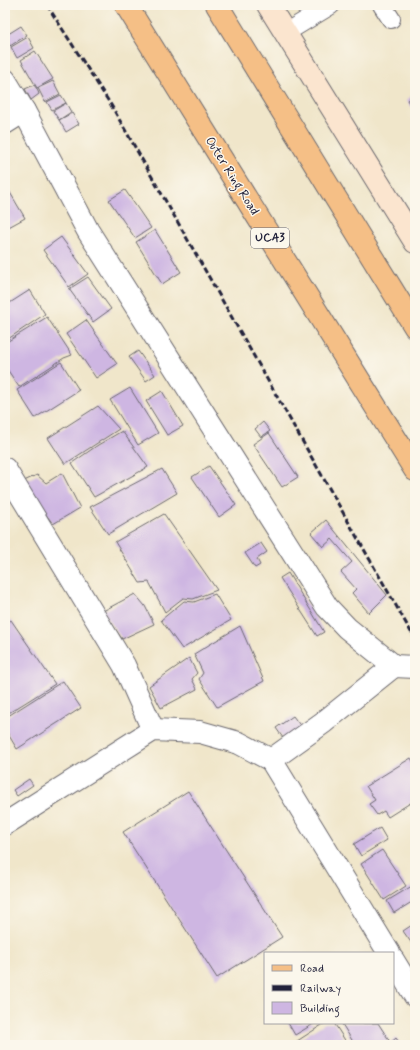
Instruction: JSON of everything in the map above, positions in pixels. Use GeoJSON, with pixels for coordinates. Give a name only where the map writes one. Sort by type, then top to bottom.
{"type":"FeatureCollection","features":[{"type":"Feature","properties":{"kind":"main road","name":"Outer Ring Road"},"geometry":{"type":"LineString","coordinates":[[126,5],[415,470]]}},
{"type":"Feature","properties":{"kind":"main road"},"geometry":{"type":"LineString","coordinates":[[217,5],[415,327]]}},
{"type":"Feature","properties":{"kind":"main road"},"geometry":{"type":"LineString","coordinates":[[268,5],[415,242]]}},
{"type":"Feature","properties":{"kind":"street"},"geometry":{"type":"LineString","coordinates":[[5,80],[24,111],[88,231],[327,606],[347,628],[404,666],[271,760]]}},
{"type":"Feature","properties":{"kind":"street"},"geometry":{"type":"LineString","coordinates":[[5,123],[24,111]]}},
{"type":"Feature","properties":{"kind":"street"},"geometry":{"type":"LineString","coordinates":[[5,469],[124,665],[153,730]]}},
{"type":"Feature","properties":{"kind":"street"},"geometry":{"type":"LineString","coordinates":[[5,824],[153,730],[200,732],[239,743],[271,760],[388,952]]}},
{"type":"Feature","properties":{"kind":"street"},"geometry":{"type":"LineString","coordinates":[[394,962],[415,996]]}},
{"type":"Feature","properties":{"kind":"lane"},"geometry":{"type":"LineString","coordinates":[[285,33],[331,5]]}},
{"type":"Feature","properties":{"kind":"building"},"geometry":{"type":"Polygon","coordinates":[[[21,26],[27,35],[10,46],[5,36],[21,26]]]}},
{"type":"Feature","properties":{"kind":"building"},"geometry":{"type":"Polygon","coordinates":[[[28,37],[34,48],[17,58],[11,47],[28,37]]]}},
{"type":"Feature","properties":{"kind":"building"},"geometry":{"type":"Polygon","coordinates":[[[35,51],[53,79],[37,88],[21,60],[35,51]]]}},
{"type":"Feature","properties":{"kind":"building"},"geometry":{"type":"Polygon","coordinates":[[[53,81],[60,94],[45,102],[38,88],[53,81]]]}},
{"type":"Feature","properties":{"kind":"building"},"geometry":{"type":"Polygon","coordinates":[[[34,85],[39,94],[31,100],[25,89],[34,85]]]}},
{"type":"Feature","properties":{"kind":"building"},"geometry":{"type":"Polygon","coordinates":[[[415,93],[415,112],[407,100],[415,93]]]}},
{"type":"Feature","properties":{"kind":"building"},"geometry":{"type":"Polygon","coordinates":[[[61,95],[66,103],[52,110],[47,102],[61,95]]]}},
{"type":"Feature","properties":{"kind":"building"},"geometry":{"type":"Polygon","coordinates":[[[66,103],[71,112],[59,120],[53,111],[66,103]]]}},
{"type":"Feature","properties":{"kind":"building"},"geometry":{"type":"Polygon","coordinates":[[[72,113],[79,124],[66,132],[59,120],[72,113]]]}},
{"type":"Feature","properties":{"kind":"building"},"geometry":{"type":"Polygon","coordinates":[[[5,184],[25,218],[5,229],[5,184]]]}},
{"type":"Feature","properties":{"kind":"building"},"geometry":{"type":"Polygon","coordinates":[[[125,190],[151,228],[135,238],[109,200],[125,190]]]}},
{"type":"Feature","properties":{"kind":"building"},"geometry":{"type":"Polygon","coordinates":[[[155,230],[181,272],[162,284],[136,242],[155,230]]]}},
{"type":"Feature","properties":{"kind":"building"},"geometry":{"type":"Polygon","coordinates":[[[61,237],[88,274],[69,287],[43,250],[61,237]]]}},
{"type":"Feature","properties":{"kind":"building"},"geometry":{"type":"Polygon","coordinates":[[[88,277],[111,309],[93,322],[69,289],[88,277]]]}},
{"type":"Feature","properties":{"kind":"building"},"geometry":{"type":"Polygon","coordinates":[[[30,290],[45,314],[5,341],[5,306],[30,290]]]}},
{"type":"Feature","properties":{"kind":"building"},"geometry":{"type":"Polygon","coordinates":[[[47,317],[72,355],[64,358],[19,387],[5,366],[5,343],[47,317]]]}},
{"type":"Feature","properties":{"kind":"building"},"geometry":{"type":"Polygon","coordinates":[[[86,320],[117,364],[96,378],[66,334],[86,320]]]}},
{"type":"Feature","properties":{"kind":"building"},"geometry":{"type":"Polygon","coordinates":[[[138,351],[155,375],[146,381],[129,357],[138,351]]]}},
{"type":"Feature","properties":{"kind":"building"},"geometry":{"type":"Polygon","coordinates":[[[61,362],[79,390],[35,418],[17,390],[61,362]]]}},
{"type":"Feature","properties":{"kind":"building"},"geometry":{"type":"Polygon","coordinates":[[[130,388],[158,433],[138,445],[110,400],[130,388]]]}},
{"type":"Feature","properties":{"kind":"building"},"geometry":{"type":"Polygon","coordinates":[[[162,391],[183,426],[167,435],[146,401],[162,391]]]}},
{"type":"Feature","properties":{"kind":"building"},"geometry":{"type":"Polygon","coordinates":[[[98,406],[119,429],[65,464],[48,438],[98,406]]]}},
{"type":"Feature","properties":{"kind":"building"},"geometry":{"type":"Polygon","coordinates":[[[263,422],[270,431],[261,437],[255,429],[263,422]]]}},
{"type":"Feature","properties":{"kind":"building"},"geometry":{"type":"Polygon","coordinates":[[[122,431],[148,467],[94,497],[72,463],[122,431]]]}},
{"type":"Feature","properties":{"kind":"building"},"geometry":{"type":"Polygon","coordinates":[[[269,433],[298,477],[282,487],[253,444],[269,433]]]}},
{"type":"Feature","properties":{"kind":"building"},"geometry":{"type":"Polygon","coordinates":[[[209,466],[236,505],[219,517],[192,477],[209,466]]]}},
{"type":"Feature","properties":{"kind":"building"},"geometry":{"type":"Polygon","coordinates":[[[162,469],[177,493],[108,534],[90,507],[162,469]]]}},
{"type":"Feature","properties":{"kind":"building"},"geometry":{"type":"Polygon","coordinates":[[[62,473],[80,508],[53,524],[22,482],[37,475],[46,483],[62,473]]]}},
{"type":"Feature","properties":{"kind":"building"},"geometry":{"type":"Polygon","coordinates":[[[164,514],[217,590],[193,599],[183,598],[165,612],[149,582],[140,583],[115,542],[164,514]]]}},
{"type":"Feature","properties":{"kind":"building"},"geometry":{"type":"Polygon","coordinates":[[[326,520],[387,595],[369,613],[352,593],[356,589],[341,572],[352,562],[332,539],[323,547],[311,533],[326,520]]]}},
{"type":"Feature","properties":{"kind":"building"},"geometry":{"type":"Polygon","coordinates":[[[261,543],[267,552],[257,559],[260,565],[255,568],[245,553],[261,543]]]}},
{"type":"Feature","properties":{"kind":"building"},"geometry":{"type":"Polygon","coordinates":[[[288,573],[324,632],[317,636],[280,578],[288,573]]]}},
{"type":"Feature","properties":{"kind":"building"},"geometry":{"type":"Polygon","coordinates":[[[135,594],[145,606],[154,624],[122,639],[103,611],[135,594]]]}},
{"type":"Feature","properties":{"kind":"building"},"geometry":{"type":"Polygon","coordinates":[[[215,594],[231,620],[182,649],[161,620],[184,601],[194,602],[215,594]]]}},
{"type":"Feature","properties":{"kind":"building"},"geometry":{"type":"Polygon","coordinates":[[[11,620],[55,684],[7,714],[5,710],[5,624],[11,620]]]}},
{"type":"Feature","properties":{"kind":"building"},"geometry":{"type":"Polygon","coordinates":[[[240,626],[264,681],[217,707],[199,679],[203,673],[194,654],[240,626]]]}},
{"type":"Feature","properties":{"kind":"building"},"geometry":{"type":"Polygon","coordinates":[[[189,658],[197,673],[192,679],[197,689],[161,708],[149,686],[189,658]]]}},
{"type":"Feature","properties":{"kind":"building"},"geometry":{"type":"Polygon","coordinates":[[[63,681],[81,708],[17,749],[5,729],[5,718],[63,681]]]}},
{"type":"Feature","properties":{"kind":"building"},"geometry":{"type":"Polygon","coordinates":[[[293,716],[305,732],[288,745],[276,728],[293,716]]]}},
{"type":"Feature","properties":{"kind":"building"},"geometry":{"type":"Polygon","coordinates":[[[411,758],[415,765],[415,800],[388,817],[384,811],[377,815],[369,804],[375,800],[366,786],[411,758]]]}},
{"type":"Feature","properties":{"kind":"building"},"geometry":{"type":"Polygon","coordinates":[[[29,779],[33,785],[17,796],[13,790],[29,779]]]}},
{"type":"Feature","properties":{"kind":"building"},"geometry":{"type":"Polygon","coordinates":[[[188,791],[282,937],[217,978],[123,832],[188,791]]]}},
{"type":"Feature","properties":{"kind":"building"},"geometry":{"type":"Polygon","coordinates":[[[380,828],[387,840],[361,856],[354,844],[380,828]]]}},
{"type":"Feature","properties":{"kind":"building"},"geometry":{"type":"Polygon","coordinates":[[[382,850],[406,886],[384,900],[361,864],[382,850]]]}},
{"type":"Feature","properties":{"kind":"building"},"geometry":{"type":"Polygon","coordinates":[[[412,886],[415,890],[415,900],[394,913],[387,901],[412,886]]]}},
{"type":"Feature","properties":{"kind":"building"},"geometry":{"type":"Polygon","coordinates":[[[415,923],[415,948],[403,931],[415,923]]]}},
{"type":"Feature","properties":{"kind":"building"},"geometry":{"type":"Polygon","coordinates":[[[289,1024],[313,1024],[295,1035],[289,1024]]]}},
{"type":"Feature","properties":{"kind":"building"},"geometry":{"type":"Polygon","coordinates":[[[323,1024],[335,1024],[348,1045],[291,1045],[323,1024]]]}},
{"type":"Feature","properties":{"kind":"building"},"geometry":{"type":"Polygon","coordinates":[[[342,1024],[379,1024],[389,1040],[381,1045],[355,1045],[342,1024]]]}},
{"type":"Feature","properties":{"kind":"building"},"geometry":{"type":"Polygon","coordinates":[[[396,1038],[401,1045],[388,1045],[396,1038]]]}},
{"type":"Feature","properties":{"kind":"railway"},"geometry":{"type":"LineString","coordinates":[[47,5],[111,105],[415,639]]}}]}
